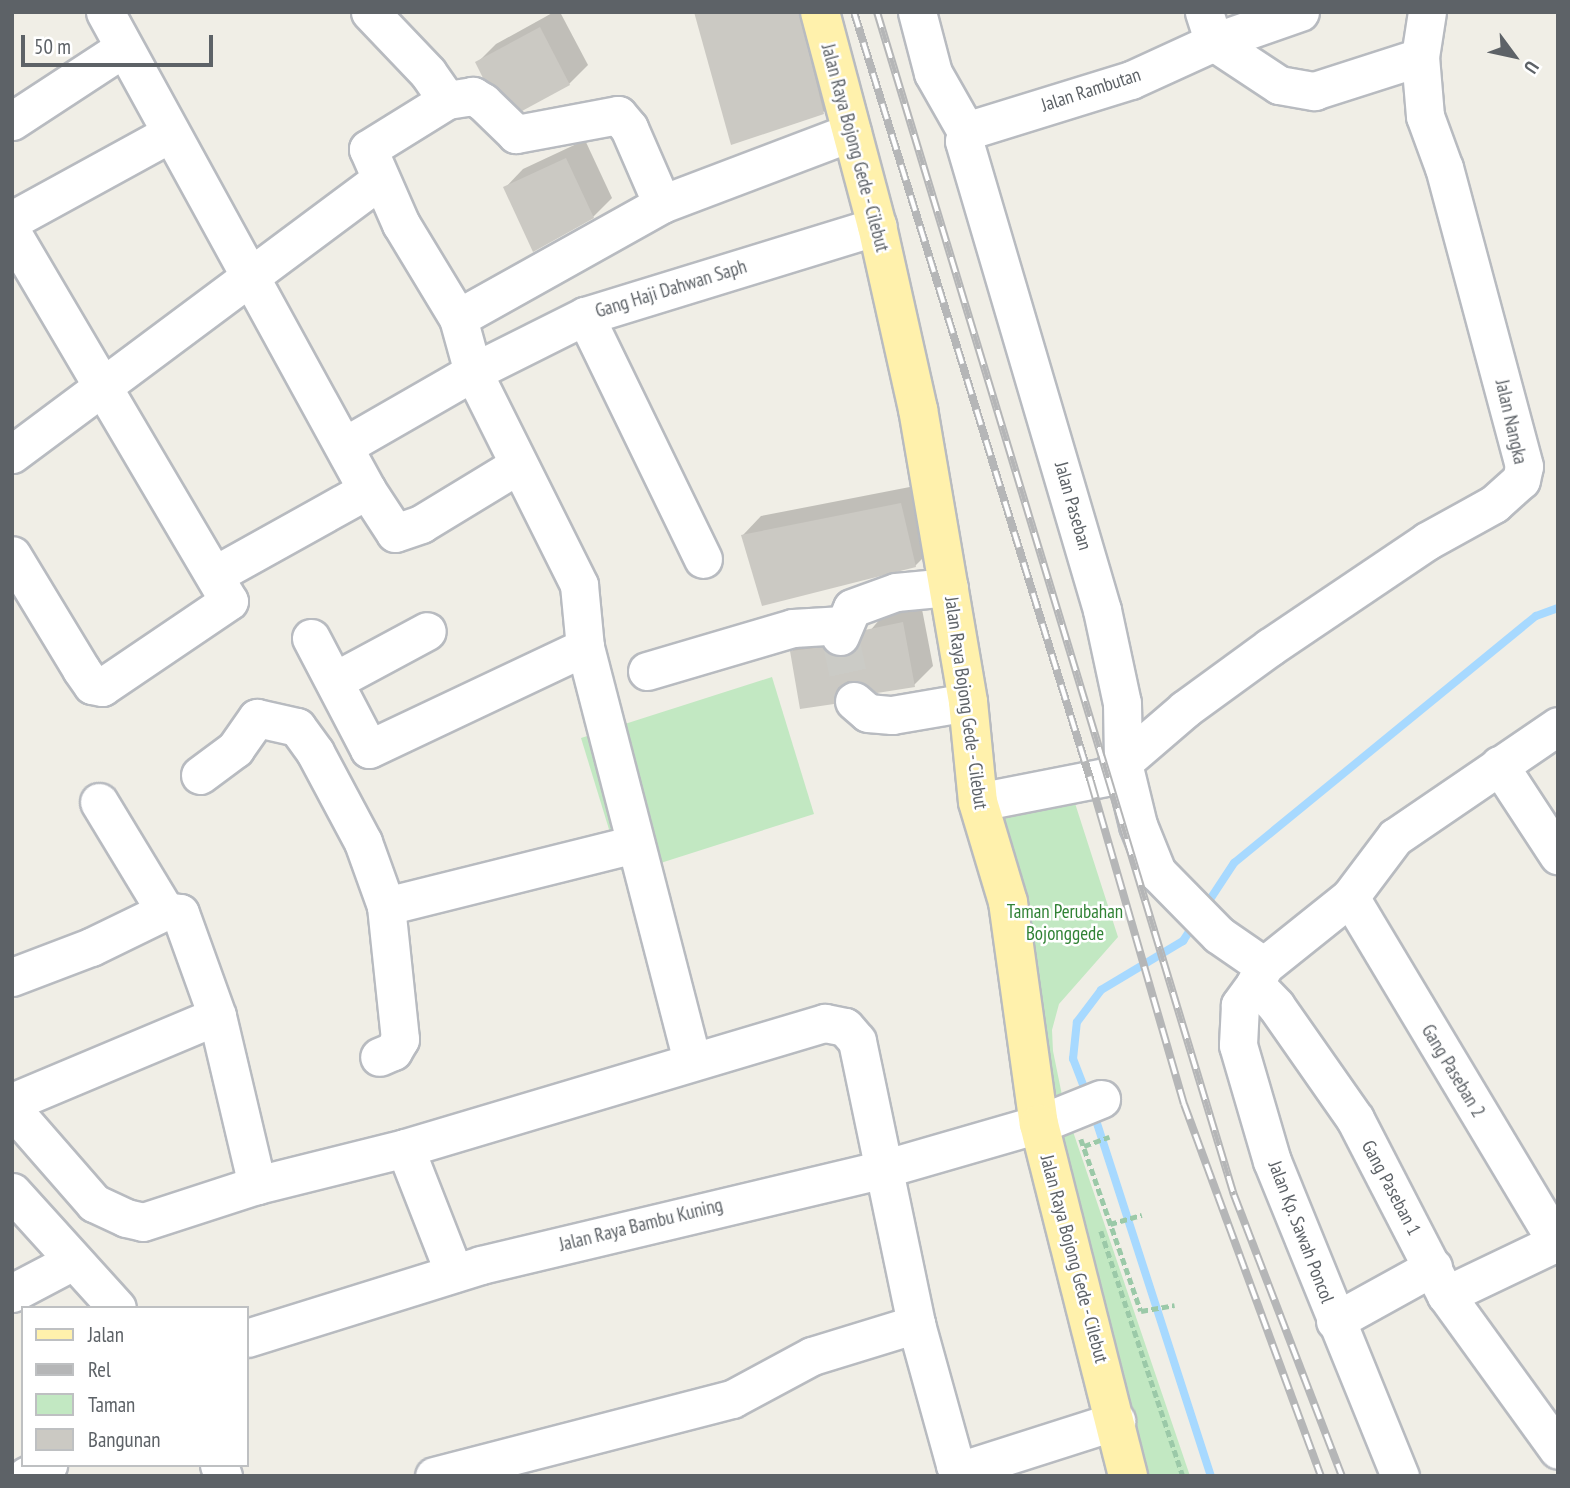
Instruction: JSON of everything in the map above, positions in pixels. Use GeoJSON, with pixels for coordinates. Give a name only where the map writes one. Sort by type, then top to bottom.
{"type":"FeatureCollection","features":[{"type":"Feature","properties":{"kind":"main road","name":"Jalan Raya Bojong Gede - Cilebut"},"geometry":{"type":"LineString","coordinates":[[820,12],[877,226],[918,409],[968,702],[978,802],[1072,1111],[1116,1421],[1128,1476]]}},
{"type":"Feature","properties":{"kind":"street"},"geometry":{"type":"LineString","coordinates":[[105,12],[122,49],[171,133],[247,275],[346,445],[367,490],[395,533],[421,524],[518,465]]}},
{"type":"Feature","properties":{"kind":"street"},"geometry":{"type":"LineString","coordinates":[[370,12],[428,72],[447,100]]}},
{"type":"Feature","properties":{"kind":"street","name":"Jalan Paseban"},"geometry":{"type":"LineString","coordinates":[[917,12],[933,72],[966,131],[964,141],[1102,610],[1122,703],[1122,763],[1138,825],[1157,872],[1259,975]]}},
{"type":"Feature","properties":{"kind":"street","name":"Jalan Rambutan"},"geometry":{"type":"LineString","coordinates":[[966,131],[1131,80],[1209,27],[1300,12]]}},
{"type":"Feature","properties":{"kind":"street","name":"Jalan Nangka"},"geometry":{"type":"LineString","coordinates":[[978,802],[1091,782],[1122,763],[1270,647],[1427,541],[1494,504],[1521,480],[1524,466],[1444,168],[1425,116],[1420,57],[1427,12]]}},
{"type":"Feature","properties":{"kind":"street"},"geometry":{"type":"LineString","coordinates":[[1209,27],[1279,85],[1314,91],[1420,57]]}},
{"type":"Feature","properties":{"kind":"street"},"geometry":{"type":"LineString","coordinates":[[12,121],[122,49]]}},
{"type":"Feature","properties":{"kind":"street"},"geometry":{"type":"LineString","coordinates":[[662,204],[629,128],[618,115],[516,134],[483,102],[472,96],[447,100],[368,149],[378,181],[458,318],[473,372],[579,585],[585,647],[692,1061]]}},
{"type":"Feature","properties":{"kind":"street"},"geometry":{"type":"LineString","coordinates":[[458,318],[662,204],[852,132]]}},
{"type":"Feature","properties":{"kind":"street"},"geometry":{"type":"LineString","coordinates":[[12,220],[171,133]]}},
{"type":"Feature","properties":{"kind":"street"},"geometry":{"type":"LineString","coordinates":[[12,454],[247,275],[378,181]]}},
{"type":"Feature","properties":{"kind":"street","name":"Gang Haji Dahwan Saph"},"geometry":{"type":"LineString","coordinates":[[346,445],[473,372],[585,316],[877,226]]}},
{"type":"Feature","properties":{"kind":"street"},"geometry":{"type":"LineString","coordinates":[[12,233],[216,574],[229,601],[102,687],[92,685],[12,555]]}},
{"type":"Feature","properties":{"kind":"street"},"geometry":{"type":"LineString","coordinates":[[585,316],[703,559]]}},
{"type":"Feature","properties":{"kind":"street"},"geometry":{"type":"LineString","coordinates":[[216,574],[367,490]]}},
{"type":"Feature","properties":{"kind":"street"},"geometry":{"type":"LineString","coordinates":[[647,671],[793,628],[841,630],[852,608],[874,599],[949,587]]}},
{"type":"Feature","properties":{"kind":"street"},"geometry":{"type":"LineString","coordinates":[[336,680],[427,631]]}},
{"type":"Feature","properties":{"kind":"street"},"geometry":{"type":"LineString","coordinates":[[311,638],[336,680],[369,749],[585,647]]}},
{"type":"Feature","properties":{"kind":"street"},"geometry":{"type":"LineString","coordinates":[[854,701],[868,713],[892,715],[968,702]]}},
{"type":"Feature","properties":{"kind":"street"},"geometry":{"type":"LineString","coordinates":[[200,775],[234,749],[257,718],[298,727],[327,771],[363,842],[386,906],[400,1039],[393,1051],[379,1058]]}},
{"type":"Feature","properties":{"kind":"street"},"geometry":{"type":"LineString","coordinates":[[1259,975],[1350,897],[1395,837],[1558,726]]}},
{"type":"Feature","properties":{"kind":"street"},"geometry":{"type":"LineString","coordinates":[[1499,765],[1558,855]]}},
{"type":"Feature","properties":{"kind":"street"},"geometry":{"type":"LineString","coordinates":[[99,802],[165,911]]}},
{"type":"Feature","properties":{"kind":"street"},"geometry":{"type":"LineString","coordinates":[[386,906],[634,844]]}},
{"type":"Feature","properties":{"kind":"street","name":"Gang Paseban 2"},"geometry":{"type":"LineString","coordinates":[[1350,897],[1544,1192],[1557,1243]]}},
{"type":"Feature","properties":{"kind":"street"},"geometry":{"type":"LineString","coordinates":[[12,977],[91,947],[165,911],[180,913],[186,920],[217,1016],[257,1185]]}},
{"type":"Feature","properties":{"kind":"street","name":"Gang Paseban 1"},"geometry":{"type":"LineString","coordinates":[[1259,975],[1276,1006],[1355,1119],[1440,1281],[1558,1450]]}},
{"type":"Feature","properties":{"kind":"street","name":"Jalan Kp. Sawah Poncol"},"geometry":{"type":"LineString","coordinates":[[1259,975],[1240,1005],[1238,1045],[1272,1161],[1400,1476]]}},
{"type":"Feature","properties":{"kind":"street"},"geometry":{"type":"LineString","coordinates":[[12,1102],[217,1016]]}},
{"type":"Feature","properties":{"kind":"street"},"geometry":{"type":"LineString","coordinates":[[12,1109],[94,1203],[126,1218],[144,1222],[257,1185],[405,1148],[825,1023],[845,1027],[857,1041],[916,1324],[955,1465],[962,1470],[1116,1421]]}},
{"type":"Feature","properties":{"kind":"street","name":"Jalan Raya Bambu Kuning"},"geometry":{"type":"LineString","coordinates":[[248,1338],[454,1273],[707,1208],[883,1169],[1072,1111]]}},
{"type":"Feature","properties":{"kind":"street"},"geometry":{"type":"LineString","coordinates":[[405,1148],[454,1273]]}},
{"type":"Feature","properties":{"kind":"street"},"geometry":{"type":"LineString","coordinates":[[12,1192],[115,1306]]}},
{"type":"Feature","properties":{"kind":"street"},"geometry":{"type":"LineString","coordinates":[[1335,1321],[1440,1281],[1557,1243]]}},
{"type":"Feature","properties":{"kind":"street"},"geometry":{"type":"LineString","coordinates":[[12,1293],[73,1261]]}},
{"type":"Feature","properties":{"kind":"street"},"geometry":{"type":"LineString","coordinates":[[435,1476],[493,1468],[732,1399],[812,1356],[916,1324]]}},
{"type":"Feature","properties":{"kind":"street"},"geometry":{"type":"LineString","coordinates":[[26,1476],[44,1467]]}},
{"type":"Feature","properties":{"kind":"path"},"geometry":{"type":"LineString","coordinates":[[1072,1111],[1141,1311],[1174,1305]]}},
{"type":"Feature","properties":{"kind":"path"},"geometry":{"type":"LineString","coordinates":[[1083,1146],[1110,1137]]}},
{"type":"Feature","properties":{"kind":"path"},"geometry":{"type":"LineString","coordinates":[[1110,1224],[1142,1215]]}},
{"type":"Feature","properties":{"kind":"path"},"geometry":{"type":"LineString","coordinates":[[1097,1219],[1183,1476]]}},
{"type":"Feature","properties":{"kind":"green space"},"geometry":{"type":"Polygon","coordinates":[[[772,677],[814,814],[623,875],[581,738],[772,677]]]}},
{"type":"Feature","properties":{"kind":"green space","name":"Taman Perubahan Bojonggede"},"geometry":{"type":"Polygon","coordinates":[[[1073,797],[1118,937],[1059,1004],[1052,1030],[1053,1051],[1064,1105],[1190,1476],[1138,1476],[1056,1125],[996,807],[1073,797]]]}},
{"type":"Feature","properties":{"kind":"building"},"geometry":{"type":"Polygon","coordinates":[[[694,12],[799,12],[824,114],[731,145],[694,12]]]}},
{"type":"Feature","properties":{"kind":"building"},"geometry":{"type":"Polygon","coordinates":[[[540,27],[570,85],[522,111],[483,78],[475,62],[540,27]]]}},
{"type":"Feature","properties":{"kind":"building"},"geometry":{"type":"Polygon","coordinates":[[[566,158],[594,218],[533,252],[503,187],[566,158]]]}},
{"type":"Feature","properties":{"kind":"building"},"geometry":{"type":"Polygon","coordinates":[[[901,503],[916,567],[762,606],[741,535],[901,503]]]}},
{"type":"Feature","properties":{"kind":"building"},"geometry":{"type":"Polygon","coordinates":[[[903,622],[915,687],[877,693],[859,681],[848,681],[838,688],[834,704],[800,709],[790,651],[823,647],[843,657],[853,652],[865,630],[903,622]]]}},
{"type":"Feature","properties":{"kind":"waterway"},"geometry":{"type":"LineString","coordinates":[[1205,907],[1234,863],[1536,616],[1558,608]]}},
{"type":"Feature","properties":{"kind":"waterway"},"geometry":{"type":"LineString","coordinates":[[1087,1095],[1073,1059],[1077,1022],[1101,990],[1183,941],[1194,924]]}},
{"type":"Feature","properties":{"kind":"waterway"},"geometry":{"type":"LineString","coordinates":[[1093,1111],[1211,1476]]}},
{"type":"Feature","properties":{"kind":"tunnel"},"geometry":{"type":"LineString","coordinates":[[840,636],[854,701]]}},
{"type":"Feature","properties":{"kind":"railway"},"geometry":{"type":"LineString","coordinates":[[854,12],[1091,782],[1184,1104],[1321,1476]]}},
{"type":"Feature","properties":{"kind":"railway"},"geometry":{"type":"LineString","coordinates":[[877,12],[1234,1195],[1342,1476]]}}]}
